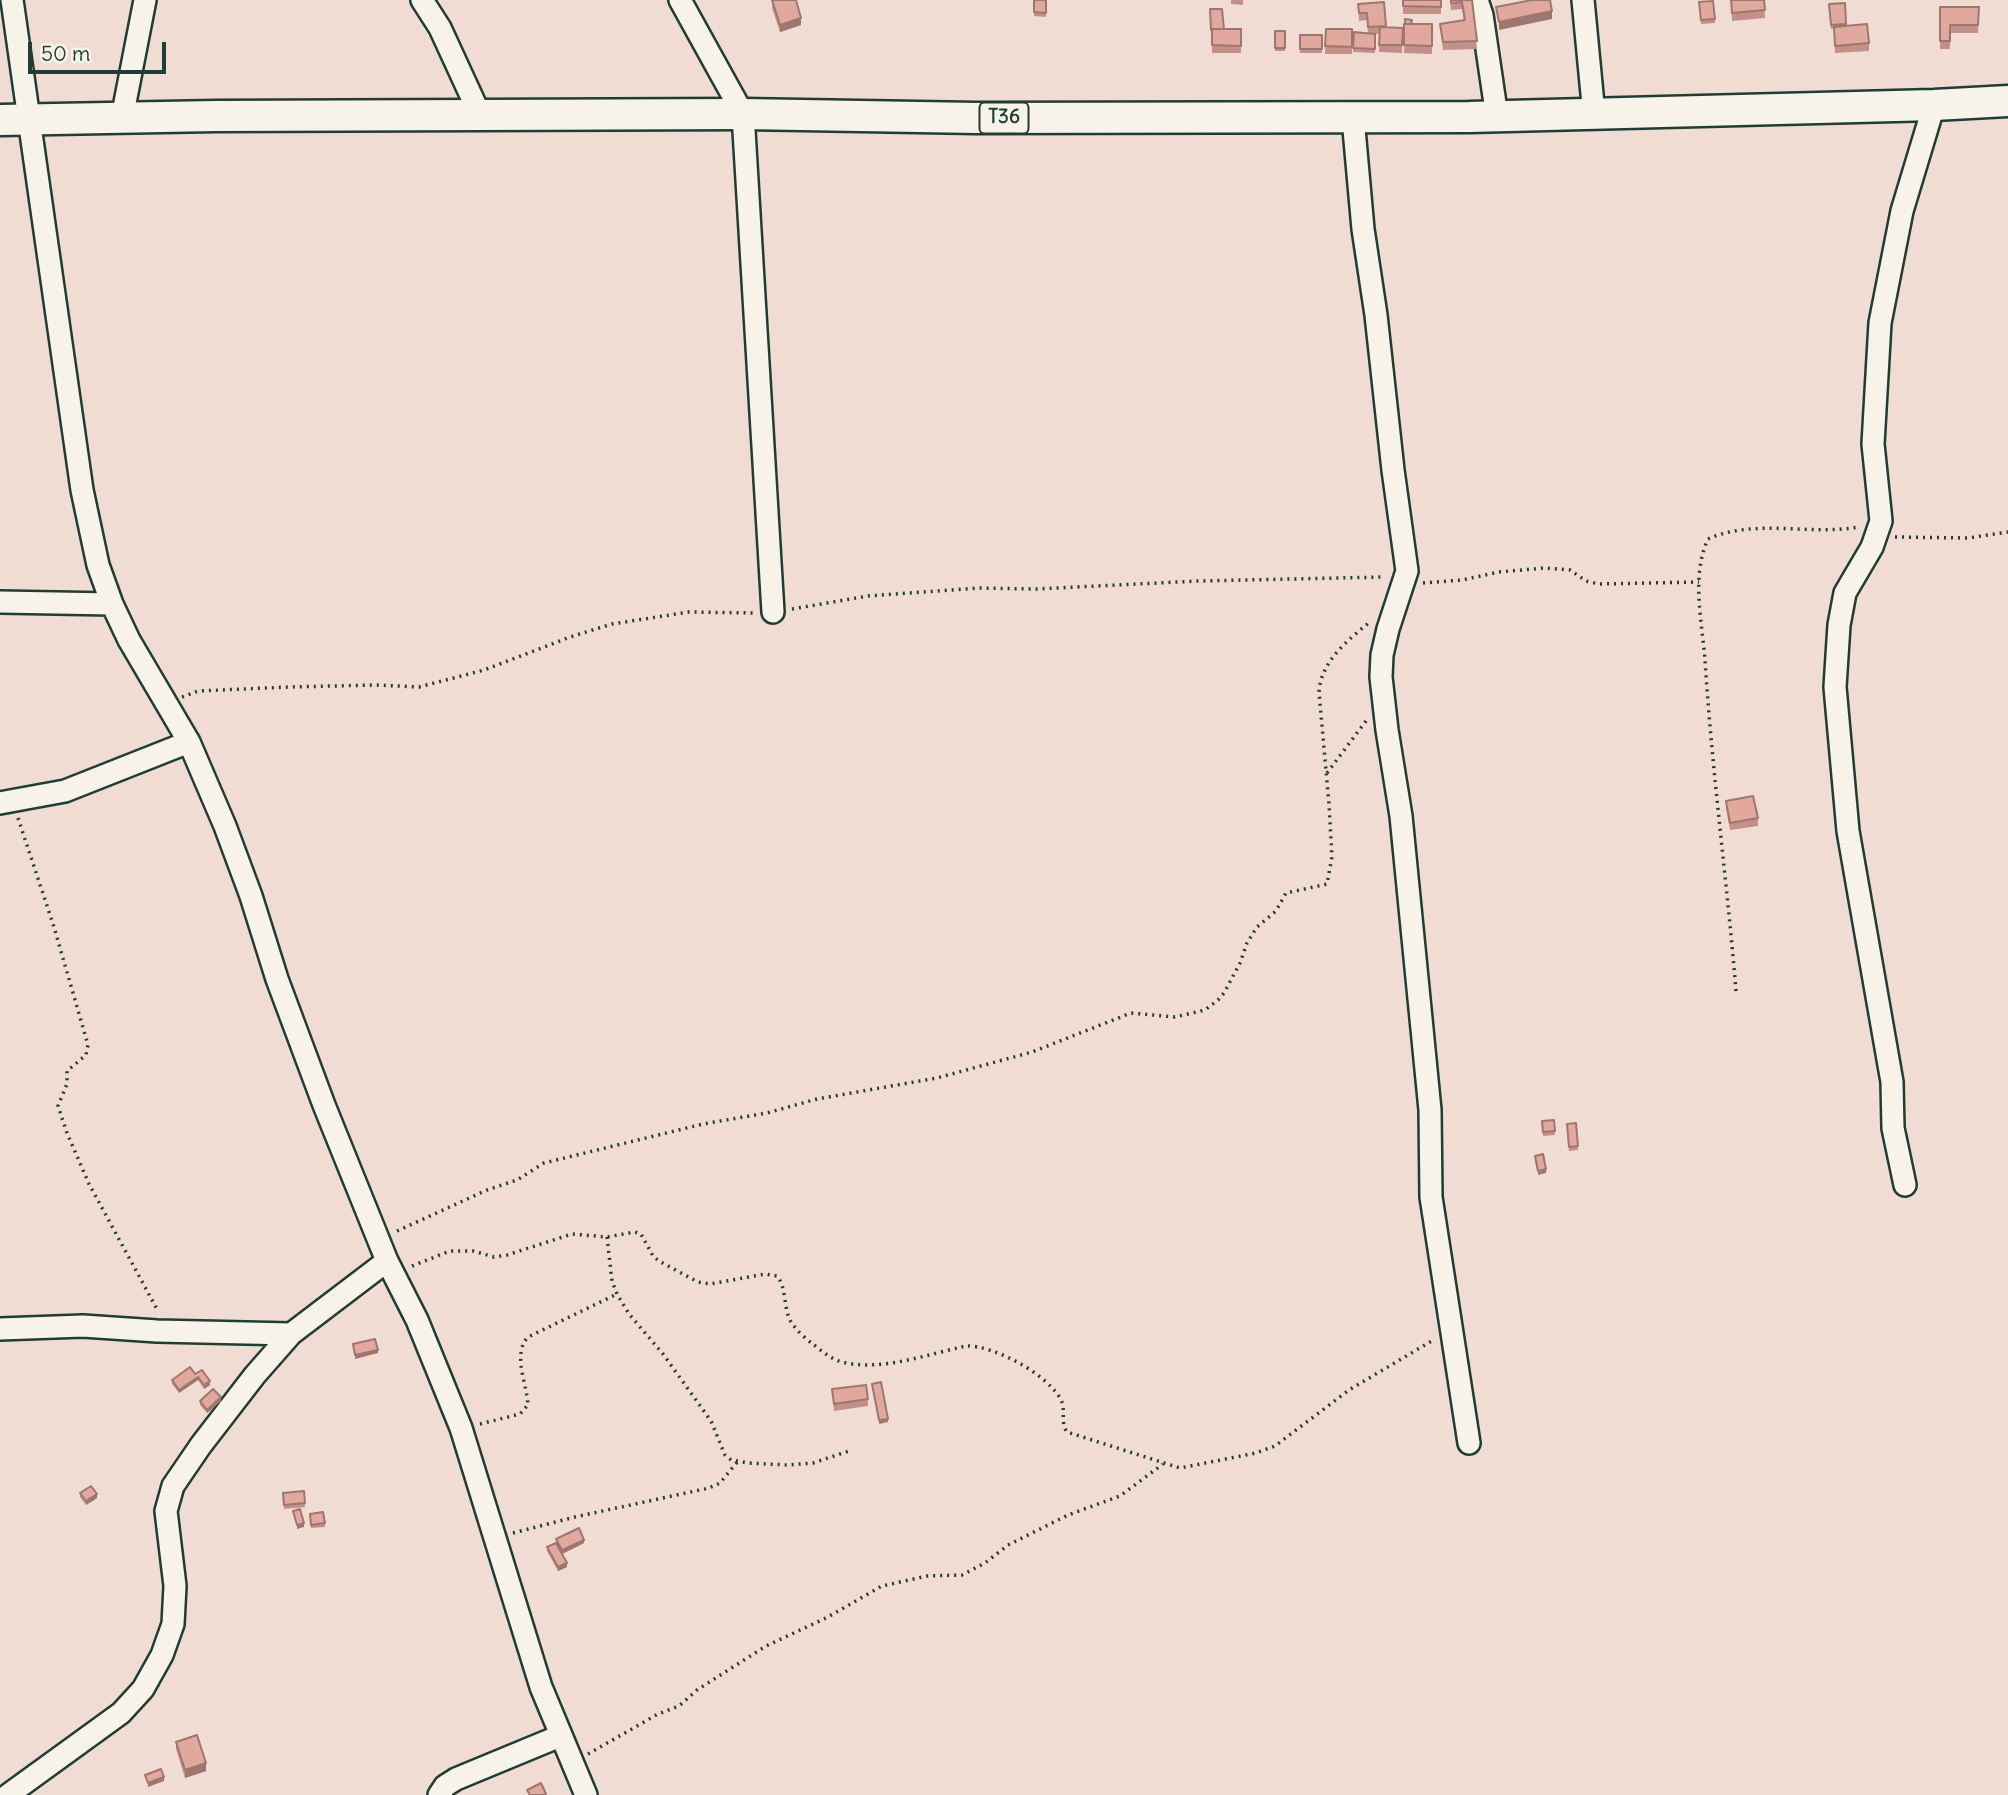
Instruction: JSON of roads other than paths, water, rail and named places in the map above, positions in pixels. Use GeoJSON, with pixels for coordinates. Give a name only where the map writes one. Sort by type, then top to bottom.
{"type":"FeatureCollection","features":[{"type":"Feature","properties":{"kind":"highway","name":"T36"},"geometry":{"type":"LineString","coordinates":[[14,121],[743,114],[976,118],[1497,117],[1934,105],[2006,94]]}},
{"type":"Feature","properties":{"kind":"street"},"geometry":{"type":"LineString","coordinates":[[12,0],[14,121],[98,565],[129,640],[189,742],[225,826],[251,895],[277,979],[379,1240],[417,1320],[461,1428],[541,1687],[586,1795]]}},
{"type":"Feature","properties":{"kind":"street"},"geometry":{"type":"LineString","coordinates":[[122,118],[145,0]]}},
{"type":"Feature","properties":{"kind":"street"},"geometry":{"type":"LineString","coordinates":[[422,0],[440,28],[480,115]]}},
{"type":"Feature","properties":{"kind":"street"},"geometry":{"type":"LineString","coordinates":[[680,0],[743,114],[773,612]]}},
{"type":"Feature","properties":{"kind":"street"},"geometry":{"type":"LineString","coordinates":[[1478,0],[1497,117]]}},
{"type":"Feature","properties":{"kind":"street"},"geometry":{"type":"LineString","coordinates":[[1583,0],[1594,115]]}},
{"type":"Feature","properties":{"kind":"street"},"geometry":{"type":"LineString","coordinates":[[1905,1185],[1897,1158],[1892,1082],[1848,831],[1835,687],[1839,625],[1845,593],[1879,529],[1873,444],[1880,323],[1902,211],[1934,105]]}},
{"type":"Feature","properties":{"kind":"street"},"geometry":{"type":"LineString","coordinates":[[1353,118],[1363,229],[1407,571],[1382,655],[1383,701],[1401,816],[1430,1110],[1431,1197],[1469,1443]]}},
{"type":"Feature","properties":{"kind":"street"},"geometry":{"type":"LineString","coordinates":[[0,602],[112,604]]}},
{"type":"Feature","properties":{"kind":"street"},"geometry":{"type":"LineString","coordinates":[[6,801],[65,791],[189,742]]}},
{"type":"Feature","properties":{"kind":"street"},"geometry":{"type":"LineString","coordinates":[[8,1795],[121,1713],[144,1689],[162,1655],[173,1625],[175,1586],[166,1511],[173,1486],[201,1445],[255,1375],[291,1334],[391,1268]]}},
{"type":"Feature","properties":{"kind":"street"},"geometry":{"type":"LineString","coordinates":[[0,1329],[83,1326],[291,1334]]}},
{"type":"Feature","properties":{"kind":"street"},"geometry":{"type":"LineString","coordinates":[[439,1795],[445,1786],[456,1779],[560,1737]]}}]}
